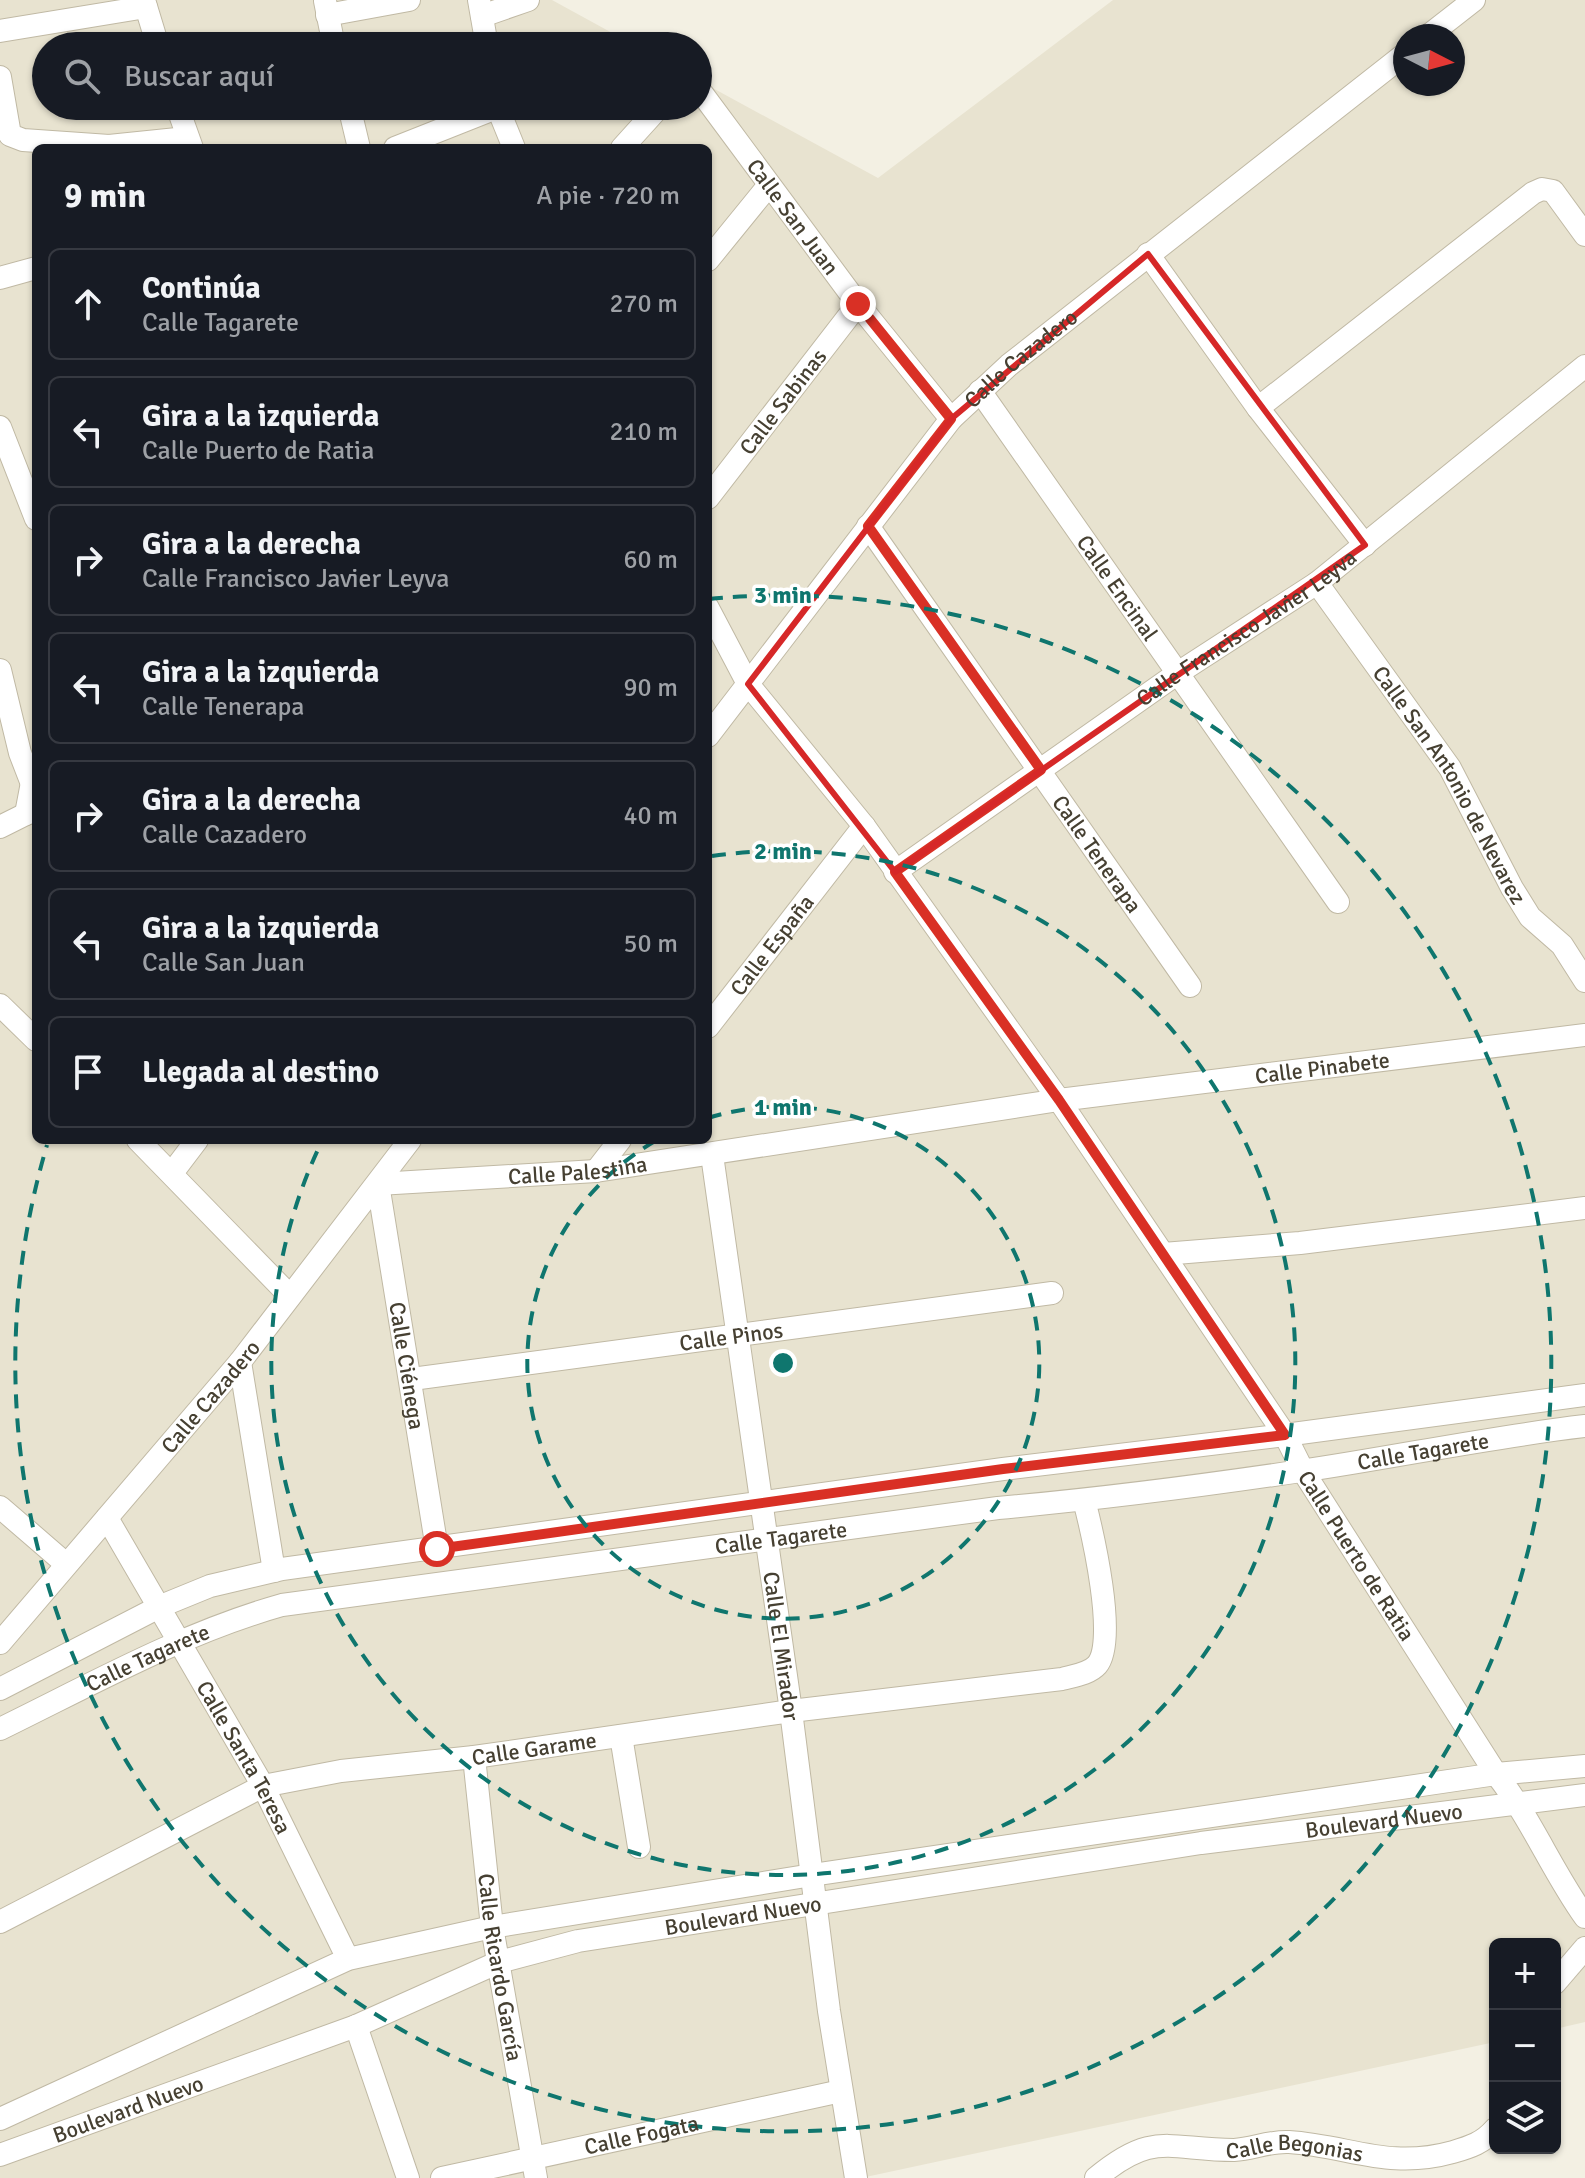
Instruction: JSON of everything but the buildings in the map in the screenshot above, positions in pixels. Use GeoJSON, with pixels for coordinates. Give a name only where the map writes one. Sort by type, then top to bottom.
{"type":"FeatureCollection","features":[{"type":"Feature","properties":{"kind":"street"},"geometry":{"type":"LineString","coordinates":[[119,0],[145,4]]}},
{"type":"Feature","properties":{"kind":"street"},"geometry":{"type":"LineString","coordinates":[[331,32],[326,7],[409,0]]}},
{"type":"Feature","properties":{"kind":"street"},"geometry":{"type":"LineString","coordinates":[[484,32],[480,8],[528,0]]}},
{"type":"Feature","properties":{"kind":"street"},"geometry":{"type":"LineString","coordinates":[[1443,24],[1474,0]]}},
{"type":"Feature","properties":{"kind":"street"},"geometry":{"type":"LineString","coordinates":[[0,31],[145,4]]}},
{"type":"Feature","properties":{"kind":"street"},"geometry":{"type":"LineString","coordinates":[[145,4],[154,32]]}},
{"type":"Feature","properties":{"kind":"street","name":"Calle Cazadero"},"geometry":{"type":"LineString","coordinates":[[712,731],[951,419],[980,391],[1148,254],[1393,63]]}},
{"type":"Feature","properties":{"kind":"street"},"geometry":{"type":"LineString","coordinates":[[0,77],[10,135],[23,140],[80,144]]}},
{"type":"Feature","properties":{"kind":"street","name":"Calle San Juan"},"geometry":{"type":"LineString","coordinates":[[712,107],[858,304],[951,419]]}},
{"type":"Feature","properties":{"kind":"street"},"geometry":{"type":"LineString","coordinates":[[163,144],[190,143],[182,120]]}},
{"type":"Feature","properties":{"kind":"street"},"geometry":{"type":"LineString","coordinates":[[352,120],[358,144]]}},
{"type":"Feature","properties":{"kind":"street"},"geometry":{"type":"LineString","coordinates":[[405,144],[464,120]]}},
{"type":"Feature","properties":{"kind":"street"},"geometry":{"type":"LineString","coordinates":[[504,120],[513,144]]}},
{"type":"Feature","properties":{"kind":"street"},"geometry":{"type":"LineString","coordinates":[[626,144],[647,120]]}},
{"type":"Feature","properties":{"kind":"street"},"geometry":{"type":"LineString","coordinates":[[712,255],[769,185]]}},
{"type":"Feature","properties":{"kind":"street"},"geometry":{"type":"LineString","coordinates":[[1258,408],[1533,193],[1542,189],[1553,191],[1585,235]]}},
{"type":"Feature","properties":{"kind":"street"},"geometry":{"type":"LineString","coordinates":[[1148,254],[1258,408],[1365,545]]}},
{"type":"Feature","properties":{"kind":"street"},"geometry":{"type":"LineString","coordinates":[[0,278],[32,269]]}},
{"type":"Feature","properties":{"kind":"street","name":"Calle Sabinas"},"geometry":{"type":"LineString","coordinates":[[712,493],[858,304]]}},
{"type":"Feature","properties":{"kind":"street","name":"Calle Francisco Javier Leyva"},"geometry":{"type":"LineString","coordinates":[[895,872],[1178,673],[1317,583],[1585,366]]}},
{"type":"Feature","properties":{"kind":"street","name":"Calle Encinal"},"geometry":{"type":"LineString","coordinates":[[980,391],[1338,902]]}},
{"type":"Feature","properties":{"kind":"street"},"geometry":{"type":"LineString","coordinates":[[0,427],[32,509]]}},
{"type":"Feature","properties":{"kind":"street","name":"Calle Tenerapa"},"geometry":{"type":"LineString","coordinates":[[868,526],[1190,986]]}},
{"type":"Feature","properties":{"kind":"street","name":"Calle San Antonio de Nevarez"},"geometry":{"type":"LineString","coordinates":[[1317,583],[1450,768],[1530,917],[1562,945],[1585,981]]}},
{"type":"Feature","properties":{"kind":"street","name":"Calle Puerto de Ratia"},"geometry":{"type":"LineString","coordinates":[[712,616],[748,684],[864,826],[1059,1100],[1285,1435],[1303,1471],[1496,1774],[1519,1803],[1585,1917]]}},
{"type":"Feature","properties":{"kind":"street"},"geometry":{"type":"LineString","coordinates":[[0,670],[20,753],[32,771]]}},
{"type":"Feature","properties":{"kind":"street"},"geometry":{"type":"LineString","coordinates":[[0,827],[31,815]]}},
{"type":"Feature","properties":{"kind":"street","name":"Calle España"},"geometry":{"type":"LineString","coordinates":[[712,1022],[864,826]]}},
{"type":"Feature","properties":{"kind":"street"},"geometry":{"type":"LineString","coordinates":[[1562,945],[1585,952]]}},
{"type":"Feature","properties":{"kind":"street"},"geometry":{"type":"LineString","coordinates":[[0,1005],[32,1036]]}},
{"type":"Feature","properties":{"kind":"street","name":"Calle Pinabete"},"geometry":{"type":"LineString","coordinates":[[1059,1100],[1585,1035]]}},
{"type":"Feature","properties":{"kind":"street","name":"Calle Palestina"},"geometry":{"type":"LineString","coordinates":[[378,1184],[596,1171],[1059,1100]]}},
{"type":"Feature","properties":{"kind":"street"},"geometry":{"type":"LineString","coordinates":[[142,1144],[290,1296]]}},
{"type":"Feature","properties":{"kind":"street"},"geometry":{"type":"LineString","coordinates":[[172,1173],[194,1144]]}},
{"type":"Feature","properties":{"kind":"street","name":"Calle Cazadero"},"geometry":{"type":"LineString","coordinates":[[0,1643],[240,1362],[407,1144]]}},
{"type":"Feature","properties":{"kind":"street"},"geometry":{"type":"LineString","coordinates":[[596,1171],[617,1144]]}},
{"type":"Feature","properties":{"kind":"street","name":"Calle El Mirador"},"geometry":{"type":"LineString","coordinates":[[712,1155],[841,2091],[856,2178]]}},
{"type":"Feature","properties":{"kind":"street","name":"Calle Ciénega"},"geometry":{"type":"LineString","coordinates":[[378,1184],[412,1379],[437,1549]]}},
{"type":"Feature","properties":{"kind":"street"},"geometry":{"type":"LineString","coordinates":[[1163,1254],[1300,1243],[1585,1208]]}},
{"type":"Feature","properties":{"kind":"street","name":"Calle Pinos"},"geometry":{"type":"LineString","coordinates":[[412,1379],[1052,1293]]}},
{"type":"Feature","properties":{"kind":"street"},"geometry":{"type":"LineString","coordinates":[[240,1362],[274,1571]]}},
{"type":"Feature","properties":{"kind":"street","name":"Calle Tagarete"},"geometry":{"type":"LineString","coordinates":[[0,1689],[161,1606],[210,1586],[274,1571],[1003,1469],[1585,1395]]}},
{"type":"Feature","properties":{"kind":"street"},"geometry":{"type":"LineString","coordinates":[[1526,1403],[1528,1432]]}},
{"type":"Feature","properties":{"kind":"street","name":"Calle Tagarete"},"geometry":{"type":"LineString","coordinates":[[0,1729],[180,1641],[233,1619],[282,1605],[998,1508],[1084,1500],[1303,1471],[1528,1432],[1585,1426]]}},
{"type":"Feature","properties":{"kind":"street","name":"Calle Garame"},"geometry":{"type":"LineString","coordinates":[[0,1922],[263,1786],[341,1771],[474,1757],[791,1711],[1062,1679],[1096,1667],[1103,1643],[1102,1596],[1097,1548],[1084,1500]]}},
{"type":"Feature","properties":{"kind":"street"},"geometry":{"type":"LineString","coordinates":[[0,1507],[66,1564]]}},
{"type":"Feature","properties":{"kind":"street","name":"Calle Santa Teresa"},"geometry":{"type":"LineString","coordinates":[[107,1518],[263,1786],[348,1959]]}},
{"type":"Feature","properties":{"kind":"street"},"geometry":{"type":"LineString","coordinates":[[621,1736],[639,1847]]}},
{"type":"Feature","properties":{"kind":"street","name":"Calle Ricardo García"},"geometry":{"type":"LineString","coordinates":[[474,1757],[492,1927],[534,2167]]}},
{"type":"Feature","properties":{"kind":"street","name":"Boulevard Nuevo"},"geometry":{"type":"LineString","coordinates":[[0,2119],[348,1959],[492,1927],[812,1875],[1496,1774],[1585,1766]]}},
{"type":"Feature","properties":{"kind":"street","name":"Boulevard Nuevo"},"geometry":{"type":"LineString","coordinates":[[0,2155],[356,2026],[499,1962],[578,1941],[1201,1843],[1585,1795]]}},
{"type":"Feature","properties":{"kind":"street"},"geometry":{"type":"LineString","coordinates":[[1561,1976],[1585,1948]]}},
{"type":"Feature","properties":{"kind":"street"},"geometry":{"type":"LineString","coordinates":[[356,2026],[408,2178]]}},
{"type":"Feature","properties":{"kind":"street","name":"Calle Fogata"},"geometry":{"type":"LineString","coordinates":[[442,2178],[534,2167],[841,2091]]}},
{"type":"Feature","properties":{"kind":"street","name":"Calle Begonias"},"geometry":{"type":"LineString","coordinates":[[1096,2178],[1133,2152],[1152,2146],[1240,2150],[1269,2142],[1291,2142],[1363,2156],[1410,2160],[1477,2144],[1489,2134]]}},
{"type":"Feature","properties":{"kind":"highlighted area"},"geometry":{"type":"Polygon","coordinates":[[[1148,254],[1365,545],[895,872],[748,684],[951,419],[1148,254]]]}},
{"type":"Feature","properties":{"kind":"shaded area"},"geometry":{"type":"Polygon","coordinates":[[[0,0],[552,0],[610,32],[32,32],[32,120],[712,120],[712,88],[878,178],[1113,0],[1585,0],[1585,2022],[1561,2028],[1561,1938],[1489,1938],[1489,2043],[861,2178],[0,2178],[0,0]]]}},
{"type":"Feature","properties":{"kind":"route"},"geometry":{"type":"LineString","coordinates":[[437,1549],[1003,1469],[1285,1435],[1059,1100],[895,872],[1041,770],[868,526],[951,419],[858,304]]}}]}
